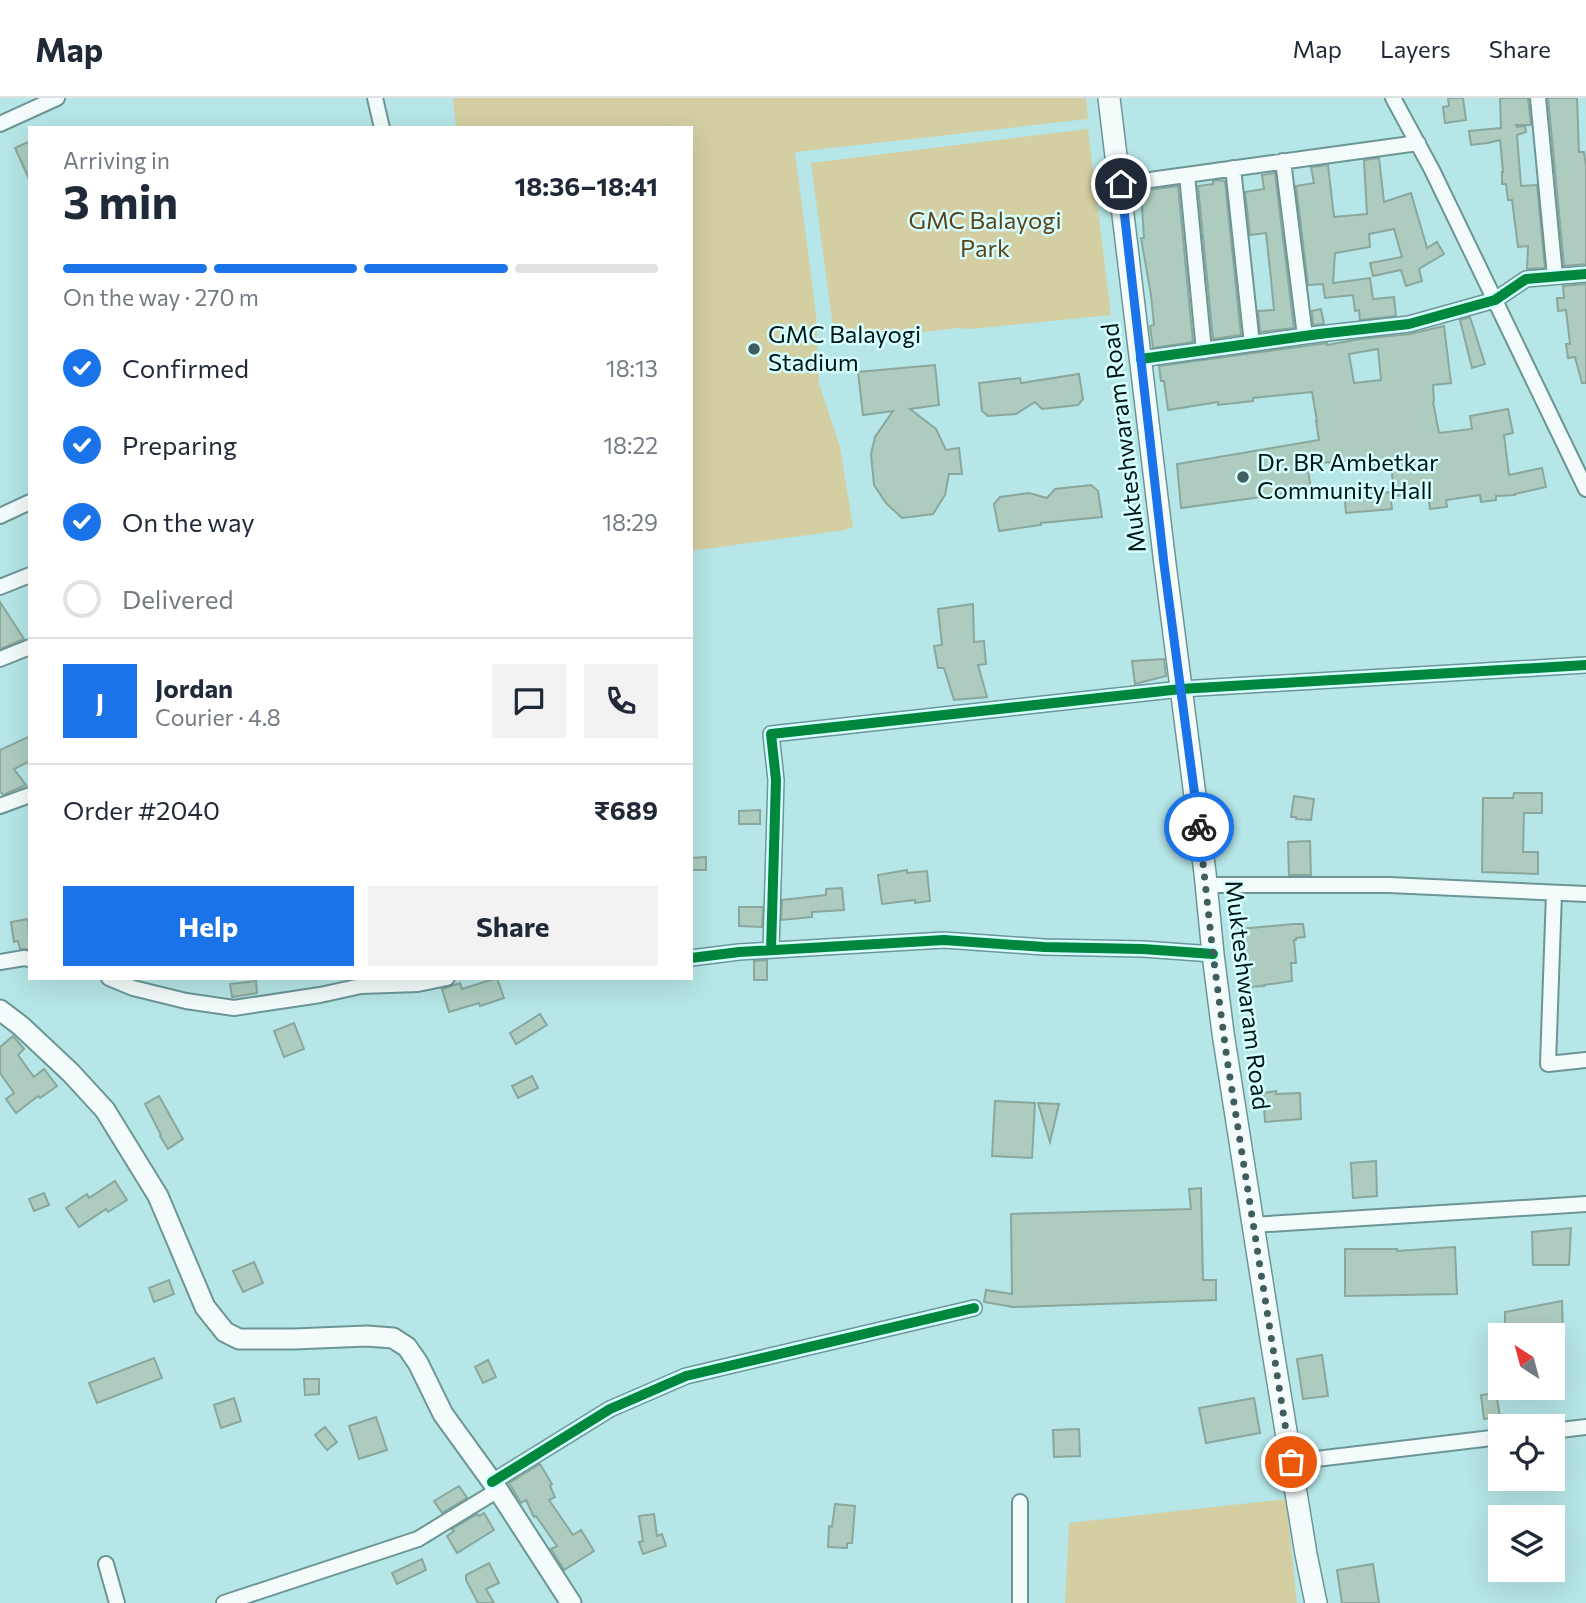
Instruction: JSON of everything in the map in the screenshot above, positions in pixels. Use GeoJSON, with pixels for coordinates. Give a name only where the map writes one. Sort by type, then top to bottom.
{"type":"FeatureCollection","features":[{"type":"Feature","properties":{"kind":"main road","name":"Mukteshwaram Road"},"geometry":{"type":"LineString","coordinates":[[1109,98],[1213,954],[1252,1225],[1306,1555],[1317,1603]]}},
{"type":"Feature","properties":{"kind":"main road"},"geometry":{"type":"LineString","coordinates":[[0,1010],[71,1073],[105,1110],[158,1196],[205,1307],[225,1332],[239,1339],[367,1336],[393,1338],[407,1347],[418,1363],[443,1414],[495,1486],[571,1603]]}},
{"type":"Feature","properties":{"kind":"street"},"geometry":{"type":"LineString","coordinates":[[0,124],[57,98]]}},
{"type":"Feature","properties":{"kind":"street"},"geometry":{"type":"LineString","coordinates":[[375,98],[382,126]]}},
{"type":"Feature","properties":{"kind":"street"},"geometry":{"type":"LineString","coordinates":[[1393,98],[1418,143],[1586,489]]}},
{"type":"Feature","properties":{"kind":"street"},"geometry":{"type":"LineString","coordinates":[[1538,98],[1555,276]]}},
{"type":"Feature","properties":{"kind":"street"},"geometry":{"type":"LineString","coordinates":[[1121,184],[1418,143]]}},
{"type":"Feature","properties":{"kind":"street"},"geometry":{"type":"LineString","coordinates":[[1283,162],[1305,336]]}},
{"type":"Feature","properties":{"kind":"street"},"geometry":{"type":"LineString","coordinates":[[1233,169],[1252,344]]}},
{"type":"Feature","properties":{"kind":"street"},"geometry":{"type":"LineString","coordinates":[[1187,175],[1204,351]]}},
{"type":"Feature","properties":{"kind":"street"},"geometry":{"type":"LineString","coordinates":[[1141,359],[1409,324],[1495,300],[1527,279],[1586,274]]}},
{"type":"Feature","properties":{"kind":"street"},"geometry":{"type":"LineString","coordinates":[[0,516],[28,503]]}},
{"type":"Feature","properties":{"kind":"street"},"geometry":{"type":"LineString","coordinates":[[0,587],[28,576]]}},
{"type":"Feature","properties":{"kind":"street"},"geometry":{"type":"LineString","coordinates":[[0,659],[28,648]]}},
{"type":"Feature","properties":{"kind":"street"},"geometry":{"type":"LineString","coordinates":[[771,950],[776,780],[771,734],[1181,689],[1586,665]]}},
{"type":"Feature","properties":{"kind":"street"},"geometry":{"type":"LineString","coordinates":[[0,807],[28,796]]}},
{"type":"Feature","properties":{"kind":"street"},"geometry":{"type":"LineString","coordinates":[[1206,885],[1390,885],[1586,894]]}},
{"type":"Feature","properties":{"kind":"street"},"geometry":{"type":"LineString","coordinates":[[1555,893],[1548,1064],[1586,1060]]}},
{"type":"Feature","properties":{"kind":"street"},"geometry":{"type":"LineString","coordinates":[[693,958],[739,952],[944,940],[1213,954]]}},
{"type":"Feature","properties":{"kind":"street"},"geometry":{"type":"LineString","coordinates":[[0,962],[28,959]]}},
{"type":"Feature","properties":{"kind":"street"},"geometry":{"type":"LineString","coordinates":[[114,980],[186,1002],[234,1008],[360,986],[418,984],[437,980]]}},
{"type":"Feature","properties":{"kind":"street"},"geometry":{"type":"LineString","coordinates":[[1252,1225],[1586,1204]]}},
{"type":"Feature","properties":{"kind":"street"},"geometry":{"type":"LineString","coordinates":[[224,1603],[418,1539],[610,1409],[686,1376],[974,1308]]}},
{"type":"Feature","properties":{"kind":"street"},"geometry":{"type":"LineString","coordinates":[[1565,1429],[1586,1427]]}},
{"type":"Feature","properties":{"kind":"street"},"geometry":{"type":"LineString","coordinates":[[1291,1462],[1488,1438]]}},
{"type":"Feature","properties":{"kind":"street"},"geometry":{"type":"LineString","coordinates":[[1020,1502],[1020,1603]]}},
{"type":"Feature","properties":{"kind":"street"},"geometry":{"type":"LineString","coordinates":[[106,1564],[117,1603]]}},
{"type":"Feature","properties":{"kind":"green space","name":"GMC Balayogi Stadium"},"geometry":{"type":"Polygon","coordinates":[[[453,98],[1086,98],[1088,119],[795,152],[816,313],[819,384],[840,447],[853,527],[693,551],[693,126],[456,126],[453,98]]]}},
{"type":"Feature","properties":{"kind":"green space","name":"GMC Balayogi Park"},"geometry":{"type":"Polygon","coordinates":[[[1088,129],[1111,315],[835,342],[811,163],[1088,129]]]}},
{"type":"Feature","properties":{"kind":"green space"},"geometry":{"type":"Polygon","coordinates":[[[1286,1499],[1297,1603],[1065,1603],[1069,1523],[1286,1499]]]}},
{"type":"Feature","properties":{"kind":"building"},"geometry":{"type":"Polygon","coordinates":[[[1448,98],[1463,98],[1466,120],[1445,123],[1443,107],[1449,106],[1448,98]]]}},
{"type":"Feature","properties":{"kind":"building"},"geometry":{"type":"Polygon","coordinates":[[[1500,98],[1528,98],[1531,125],[1516,125],[1525,126],[1526,132],[1517,135],[1521,186],[1537,185],[1545,268],[1527,269],[1528,246],[1518,247],[1512,200],[1508,200],[1506,184],[1502,184],[1500,140],[1471,145],[1469,131],[1501,128],[1500,98]]]}},
{"type":"Feature","properties":{"kind":"building"},"geometry":{"type":"Polygon","coordinates":[[[1548,98],[1577,98],[1579,152],[1584,152],[1586,166],[1586,264],[1564,266],[1548,98]]]}},
{"type":"Feature","properties":{"kind":"building"},"geometry":{"type":"Polygon","coordinates":[[[28,142],[28,177],[15,148],[28,142]]]}},
{"type":"Feature","properties":{"kind":"building"},"geometry":{"type":"Polygon","coordinates":[[[1379,158],[1384,202],[1411,193],[1427,248],[1437,242],[1444,254],[1419,269],[1422,281],[1406,286],[1401,270],[1373,276],[1370,263],[1402,257],[1394,229],[1369,234],[1370,247],[1335,253],[1333,283],[1370,278],[1373,299],[1394,297],[1396,316],[1360,320],[1359,310],[1355,311],[1353,295],[1325,298],[1323,284],[1308,285],[1296,186],[1314,183],[1311,167],[1328,165],[1334,217],[1367,214],[1364,160],[1379,158]]]}},
{"type":"Feature","properties":{"kind":"building"},"geometry":{"type":"Polygon","coordinates":[[[1275,173],[1294,328],[1260,332],[1258,311],[1274,310],[1271,279],[1266,233],[1250,235],[1245,192],[1264,189],[1262,175],[1275,173]]]}},
{"type":"Feature","properties":{"kind":"building"},"geometry":{"type":"Polygon","coordinates":[[[1213,181],[1225,181],[1241,335],[1213,339],[1198,186],[1213,184],[1213,181]]]}},
{"type":"Feature","properties":{"kind":"building"},"geometry":{"type":"Polygon","coordinates":[[[1178,186],[1193,342],[1153,348],[1150,326],[1154,325],[1151,295],[1141,238],[1144,238],[1141,191],[1178,186]]]}},
{"type":"Feature","properties":{"kind":"building"},"geometry":{"type":"Polygon","coordinates":[[[1586,284],[1586,383],[1582,383],[1575,357],[1568,358],[1566,344],[1570,344],[1566,310],[1558,311],[1557,298],[1564,298],[1563,286],[1586,284]]]}},
{"type":"Feature","properties":{"kind":"building"},"geometry":{"type":"Polygon","coordinates":[[[1321,309],[1324,324],[1313,325],[1312,311],[1321,309]]]}},
{"type":"Feature","properties":{"kind":"building"},"geometry":{"type":"Polygon","coordinates":[[[1470,317],[1485,364],[1472,368],[1460,320],[1470,317]]]}},
{"type":"Feature","properties":{"kind":"building"},"geometry":{"type":"Polygon","coordinates":[[[1444,326],[1451,383],[1433,385],[1433,402],[1439,433],[1472,429],[1470,416],[1508,409],[1513,433],[1504,435],[1509,475],[1542,468],[1546,487],[1515,495],[1496,496],[1496,500],[1481,502],[1480,495],[1446,500],[1447,507],[1430,509],[1428,493],[1395,496],[1391,467],[1375,469],[1374,458],[1307,463],[1311,490],[1181,508],[1177,464],[1319,440],[1317,421],[1312,392],[1168,410],[1159,366],[1410,334],[1444,326]],[[1378,349],[1349,354],[1354,383],[1381,380],[1378,349]]]}},
{"type":"Feature","properties":{"kind":"building"},"geometry":{"type":"Polygon","coordinates":[[[935,365],[939,405],[910,409],[936,429],[946,450],[959,448],[962,474],[949,474],[945,495],[933,514],[902,518],[886,503],[874,485],[871,454],[875,437],[893,411],[863,415],[858,372],[935,365]]]}},
{"type":"Feature","properties":{"kind":"building"},"geometry":{"type":"Polygon","coordinates":[[[1079,374],[1083,399],[1078,405],[1042,409],[1035,402],[1016,414],[988,416],[982,411],[979,383],[1020,378],[1021,383],[1079,374]]]}},
{"type":"Feature","properties":{"kind":"building"},"geometry":{"type":"Polygon","coordinates":[[[1091,485],[1098,491],[1102,517],[1041,523],[999,531],[994,504],[1000,497],[1029,493],[1047,498],[1055,489],[1091,485]]]}},
{"type":"Feature","properties":{"kind":"building"},"geometry":{"type":"Polygon","coordinates":[[[1363,490],[1363,495],[1390,492],[1392,509],[1346,513],[1344,492],[1363,490]]]}},
{"type":"Feature","properties":{"kind":"building"},"geometry":{"type":"Polygon","coordinates":[[[0,602],[24,639],[0,649],[0,602]]]}},
{"type":"Feature","properties":{"kind":"building"},"geometry":{"type":"Polygon","coordinates":[[[973,604],[974,642],[984,641],[986,664],[978,665],[987,697],[954,700],[944,668],[938,668],[934,646],[942,645],[938,609],[973,604]]]}},
{"type":"Feature","properties":{"kind":"building"},"geometry":{"type":"Polygon","coordinates":[[[1164,659],[1166,676],[1135,684],[1132,661],[1164,659]]]}},
{"type":"Feature","properties":{"kind":"building"},"geometry":{"type":"Polygon","coordinates":[[[28,737],[28,762],[14,769],[26,785],[3,795],[0,791],[0,750],[28,737]]]}},
{"type":"Feature","properties":{"kind":"building"},"geometry":{"type":"Polygon","coordinates":[[[1514,793],[1542,793],[1542,813],[1524,813],[1523,852],[1538,852],[1538,874],[1482,872],[1483,798],[1513,798],[1514,793]]]}},
{"type":"Feature","properties":{"kind":"building"},"geometry":{"type":"Polygon","coordinates":[[[1294,796],[1314,799],[1311,820],[1291,817],[1294,796]]]}},
{"type":"Feature","properties":{"kind":"building"},"geometry":{"type":"Polygon","coordinates":[[[760,810],[760,824],[739,824],[739,811],[760,810]]]}},
{"type":"Feature","properties":{"kind":"building"},"geometry":{"type":"Polygon","coordinates":[[[1310,841],[1311,875],[1289,875],[1288,842],[1310,841]]]}},
{"type":"Feature","properties":{"kind":"building"},"geometry":{"type":"Polygon","coordinates":[[[706,857],[706,870],[693,870],[693,858],[706,857]]]}},
{"type":"Feature","properties":{"kind":"building"},"geometry":{"type":"Polygon","coordinates":[[[907,870],[907,873],[927,871],[930,901],[882,904],[878,875],[907,870]]]}},
{"type":"Feature","properties":{"kind":"building"},"geometry":{"type":"Polygon","coordinates":[[[842,888],[844,910],[812,912],[812,917],[781,920],[782,900],[826,895],[826,889],[842,888]]]}},
{"type":"Feature","properties":{"kind":"building"},"geometry":{"type":"Polygon","coordinates":[[[739,907],[763,907],[762,927],[739,926],[739,907]]]}},
{"type":"Feature","properties":{"kind":"building"},"geometry":{"type":"Polygon","coordinates":[[[28,919],[28,949],[20,949],[18,941],[14,942],[11,922],[28,919]]]}},
{"type":"Feature","properties":{"kind":"building"},"geometry":{"type":"Polygon","coordinates":[[[1303,924],[1305,937],[1294,940],[1296,963],[1291,963],[1292,981],[1248,987],[1239,929],[1303,924]]]}},
{"type":"Feature","properties":{"kind":"building"},"geometry":{"type":"Polygon","coordinates":[[[767,960],[767,980],[754,980],[754,961],[767,960]]]}},
{"type":"Feature","properties":{"kind":"building"},"geometry":{"type":"Polygon","coordinates":[[[498,980],[504,998],[449,1012],[442,989],[460,983],[462,989],[498,980]]]}},
{"type":"Feature","properties":{"kind":"building"},"geometry":{"type":"Polygon","coordinates":[[[256,981],[257,993],[232,997],[230,984],[256,981]]]}},
{"type":"Feature","properties":{"kind":"building"},"geometry":{"type":"Polygon","coordinates":[[[540,1014],[547,1025],[516,1044],[510,1033],[540,1014]]]}},
{"type":"Feature","properties":{"kind":"building"},"geometry":{"type":"Polygon","coordinates":[[[294,1023],[304,1049],[284,1057],[274,1031],[294,1023]]]}},
{"type":"Feature","properties":{"kind":"building"},"geometry":{"type":"Polygon","coordinates":[[[13,1036],[24,1049],[18,1055],[34,1077],[44,1069],[57,1086],[16,1113],[6,1099],[14,1093],[0,1073],[0,1047],[13,1036]]]}},
{"type":"Feature","properties":{"kind":"building"},"geometry":{"type":"Polygon","coordinates":[[[532,1076],[538,1088],[518,1098],[512,1086],[532,1076]]]}},
{"type":"Feature","properties":{"kind":"building"},"geometry":{"type":"Polygon","coordinates":[[[1276,1091],[1276,1094],[1300,1093],[1301,1119],[1265,1122],[1263,1093],[1276,1091]]]}},
{"type":"Feature","properties":{"kind":"building"},"geometry":{"type":"Polygon","coordinates":[[[159,1096],[183,1139],[168,1149],[145,1104],[159,1096]]]}},
{"type":"Feature","properties":{"kind":"building"},"geometry":{"type":"Polygon","coordinates":[[[995,1101],[1035,1103],[1032,1158],[992,1156],[995,1101]]]}},
{"type":"Feature","properties":{"kind":"building"},"geometry":{"type":"Polygon","coordinates":[[[1038,1103],[1059,1104],[1050,1142],[1038,1103]]]}},
{"type":"Feature","properties":{"kind":"building"},"geometry":{"type":"Polygon","coordinates":[[[1376,1161],[1377,1196],[1353,1198],[1351,1163],[1376,1161]]]}},
{"type":"Feature","properties":{"kind":"building"},"geometry":{"type":"Polygon","coordinates":[[[115,1181],[127,1200],[108,1212],[106,1209],[79,1227],[66,1208],[87,1194],[89,1198],[115,1181]]]}},
{"type":"Feature","properties":{"kind":"building"},"geometry":{"type":"Polygon","coordinates":[[[1201,1188],[1203,1280],[1216,1280],[1216,1300],[1013,1307],[984,1302],[986,1290],[1012,1294],[1011,1214],[1191,1209],[1189,1189],[1201,1188]]]}},
{"type":"Feature","properties":{"kind":"building"},"geometry":{"type":"Polygon","coordinates":[[[44,1193],[49,1205],[34,1211],[29,1199],[44,1193]]]}},
{"type":"Feature","properties":{"kind":"building"},"geometry":{"type":"Polygon","coordinates":[[[1571,1228],[1569,1265],[1533,1265],[1532,1232],[1571,1228]]]}},
{"type":"Feature","properties":{"kind":"building"},"geometry":{"type":"Polygon","coordinates":[[[1455,1247],[1457,1294],[1345,1296],[1345,1249],[1397,1251],[1455,1247]]]}},
{"type":"Feature","properties":{"kind":"building"},"geometry":{"type":"Polygon","coordinates":[[[254,1262],[263,1283],[243,1292],[233,1271],[254,1262]]]}},
{"type":"Feature","properties":{"kind":"building"},"geometry":{"type":"Polygon","coordinates":[[[169,1280],[174,1294],[154,1302],[149,1288],[169,1280]]]}},
{"type":"Feature","properties":{"kind":"building"},"geometry":{"type":"Polygon","coordinates":[[[1562,1301],[1563,1323],[1505,1323],[1505,1312],[1562,1301]]]}},
{"type":"Feature","properties":{"kind":"building"},"geometry":{"type":"Polygon","coordinates":[[[1322,1355],[1328,1396],[1303,1399],[1297,1359],[1322,1355]]]}},
{"type":"Feature","properties":{"kind":"building"},"geometry":{"type":"Polygon","coordinates":[[[154,1358],[162,1378],[97,1403],[89,1383],[154,1358]]]}},
{"type":"Feature","properties":{"kind":"building"},"geometry":{"type":"Polygon","coordinates":[[[488,1360],[496,1377],[483,1383],[475,1367],[488,1360]]]}},
{"type":"Feature","properties":{"kind":"building"},"geometry":{"type":"Polygon","coordinates":[[[304,1379],[319,1379],[319,1394],[305,1395],[304,1379]]]}},
{"type":"Feature","properties":{"kind":"building"},"geometry":{"type":"Polygon","coordinates":[[[1488,1394],[1488,1400],[1497,1400],[1500,1414],[1488,1414],[1488,1418],[1484,1419],[1481,1395],[1488,1394]]]}},
{"type":"Feature","properties":{"kind":"building"},"geometry":{"type":"Polygon","coordinates":[[[234,1398],[241,1421],[221,1428],[214,1405],[234,1398]]]}},
{"type":"Feature","properties":{"kind":"building"},"geometry":{"type":"Polygon","coordinates":[[[1254,1398],[1260,1433],[1206,1443],[1199,1408],[1254,1398]]]}},
{"type":"Feature","properties":{"kind":"building"},"geometry":{"type":"Polygon","coordinates":[[[376,1417],[387,1450],[359,1459],[349,1426],[376,1417]]]}},
{"type":"Feature","properties":{"kind":"building"},"geometry":{"type":"Polygon","coordinates":[[[325,1427],[337,1442],[327,1450],[315,1435],[325,1427]]]}},
{"type":"Feature","properties":{"kind":"building"},"geometry":{"type":"Polygon","coordinates":[[[1079,1429],[1080,1456],[1054,1457],[1053,1430],[1079,1429]]]}},
{"type":"Feature","properties":{"kind":"building"},"geometry":{"type":"Polygon","coordinates":[[[540,1464],[552,1484],[550,1486],[555,1497],[549,1500],[573,1535],[581,1530],[594,1551],[564,1570],[551,1549],[557,1546],[536,1516],[534,1517],[526,1500],[521,1503],[509,1483],[540,1464]]]}},
{"type":"Feature","properties":{"kind":"building"},"geometry":{"type":"Polygon","coordinates":[[[459,1486],[467,1498],[442,1513],[434,1501],[459,1486]]]}},
{"type":"Feature","properties":{"kind":"building"},"geometry":{"type":"Polygon","coordinates":[[[835,1504],[855,1506],[852,1543],[847,1543],[847,1548],[828,1547],[829,1526],[832,1527],[835,1504]]]}},
{"type":"Feature","properties":{"kind":"building"},"geometry":{"type":"Polygon","coordinates":[[[484,1513],[494,1530],[457,1553],[447,1536],[454,1531],[452,1529],[477,1514],[479,1516],[484,1513]]]}},
{"type":"Feature","properties":{"kind":"building"},"geometry":{"type":"Polygon","coordinates":[[[654,1514],[657,1536],[662,1534],[666,1546],[643,1554],[639,1542],[643,1541],[639,1516],[654,1514]]]}},
{"type":"Feature","properties":{"kind":"building"},"geometry":{"type":"Polygon","coordinates":[[[422,1559],[426,1570],[397,1584],[392,1573],[422,1559]]]}},
{"type":"Feature","properties":{"kind":"building"},"geometry":{"type":"Polygon","coordinates":[[[489,1563],[499,1583],[486,1589],[494,1603],[478,1603],[466,1575],[489,1563]]]}},
{"type":"Feature","properties":{"kind":"building"},"geometry":{"type":"Polygon","coordinates":[[[1373,1564],[1379,1603],[1342,1603],[1337,1570],[1373,1564]]]}},
{"type":"Feature","properties":{"kind":"cycle path"},"geometry":{"type":"LineString","coordinates":[[1141,359],[1409,324],[1495,300],[1526,279],[1586,274]]}},
{"type":"Feature","properties":{"kind":"cycle path"},"geometry":{"type":"LineString","coordinates":[[771,950],[776,780],[771,734],[1181,689],[1586,665]]}},
{"type":"Feature","properties":{"kind":"cycle path"},"geometry":{"type":"LineString","coordinates":[[693,958],[739,952],[944,940],[1213,954]]}},
{"type":"Feature","properties":{"kind":"cycle path"},"geometry":{"type":"LineString","coordinates":[[492,1482],[610,1409],[686,1376],[974,1308]]}},
{"type":"Feature","properties":{"kind":"way so far"},"geometry":{"type":"LineString","coordinates":[[1199,827],[1227,1059],[1291,1462]]}},
{"type":"Feature","properties":{"kind":"place","name":"GMC Balayogi Stadium"},"geometry":{"type":"Point","coordinates":[754,349]}},
{"type":"Feature","properties":{"kind":"place","name":"Dr. BR Ambetkar Community Hall"},"geometry":{"type":"Point","coordinates":[1243,477]}},
{"type":"Feature","properties":{"kind":"route"},"geometry":{"type":"LineString","coordinates":[[1121,184],[1164,564],[1199,827]]}}]}
